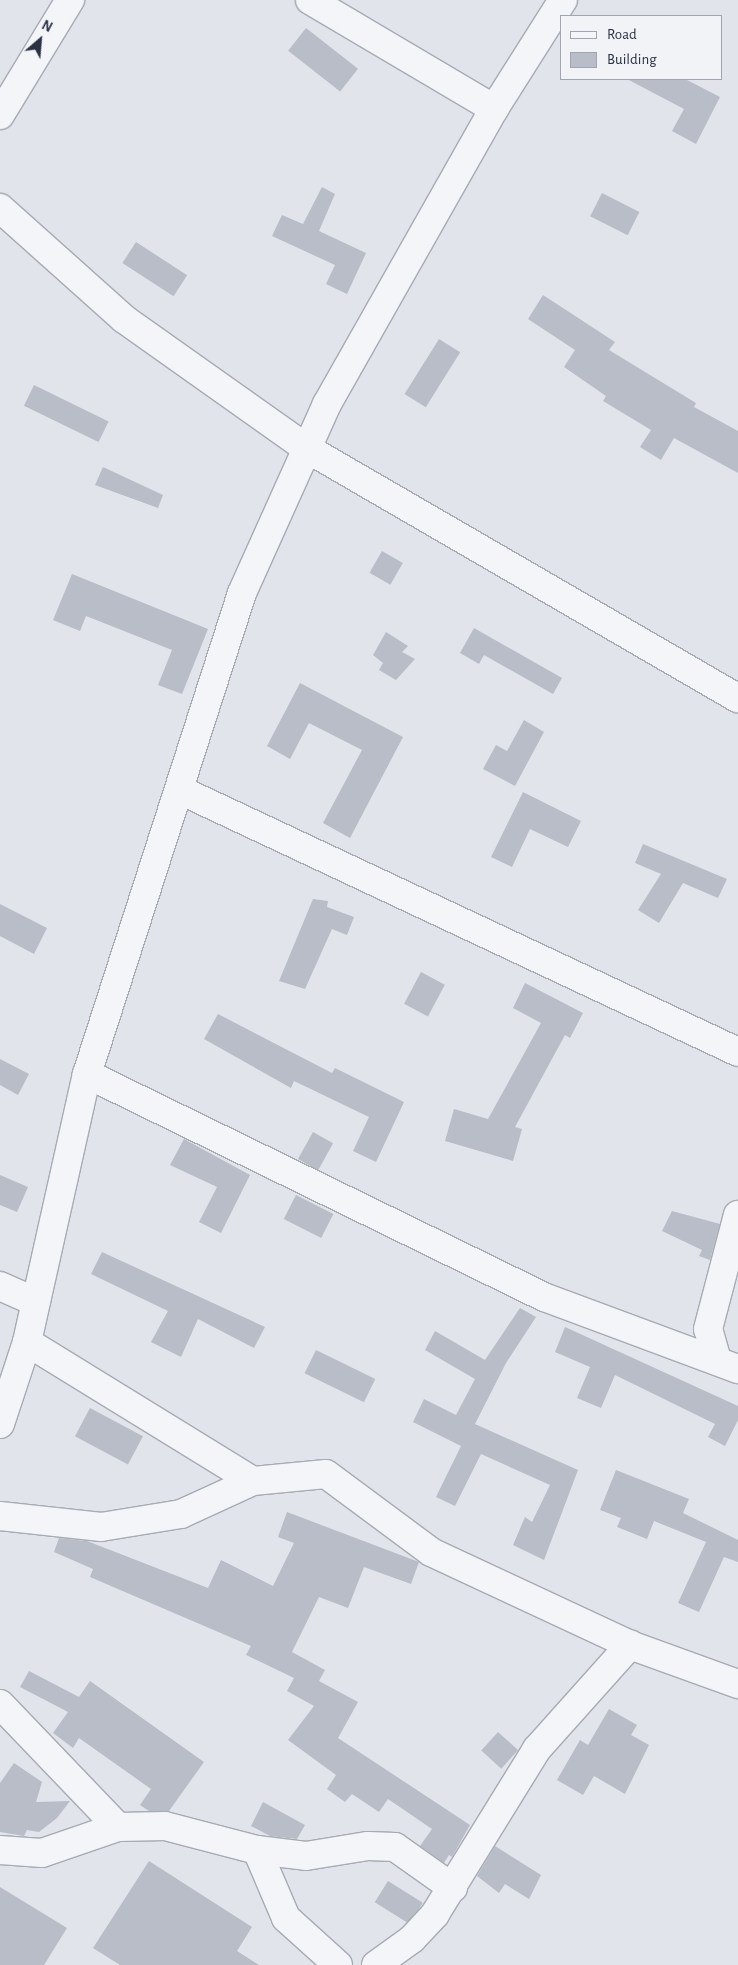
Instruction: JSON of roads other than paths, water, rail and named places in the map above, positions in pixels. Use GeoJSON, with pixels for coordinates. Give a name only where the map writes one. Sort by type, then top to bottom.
{"type":"FeatureCollection","features":[{"type":"Feature","properties":{"kind":"street"},"geometry":{"type":"LineString","coordinates":[[0,115],[70,0]]}},
{"type":"Feature","properties":{"kind":"street"},"geometry":{"type":"LineString","coordinates":[[310,0],[494,109]]}},
{"type":"Feature","properties":{"kind":"street"},"geometry":{"type":"LineString","coordinates":[[0,1424],[27,1342],[87,1074],[180,790],[226,635],[306,448],[327,404],[494,109],[563,0]]}},
{"type":"Feature","properties":{"kind":"street"},"geometry":{"type":"LineString","coordinates":[[0,208],[124,319],[306,448],[738,698]]}},
{"type":"Feature","properties":{"kind":"street"},"geometry":{"type":"LineString","coordinates":[[180,790],[738,1052]]}},
{"type":"Feature","properties":{"kind":"street"},"geometry":{"type":"LineString","coordinates":[[87,1074],[544,1297],[727,1364]]}},
{"type":"Feature","properties":{"kind":"street"},"geometry":{"type":"LineString","coordinates":[[727,1364],[708,1330],[738,1215]]}},
{"type":"Feature","properties":{"kind":"street"},"geometry":{"type":"LineString","coordinates":[[0,1286],[36,1302]]}},
{"type":"Feature","properties":{"kind":"street"},"geometry":{"type":"LineString","coordinates":[[27,1342],[253,1481]]}},
{"type":"Feature","properties":{"kind":"street"},"geometry":{"type":"LineString","coordinates":[[0,1516],[101,1527],[181,1514],[253,1481],[326,1474],[431,1552],[630,1645],[738,1684]]}},
{"type":"Feature","properties":{"kind":"street"},"geometry":{"type":"LineString","coordinates":[[376,1965],[412,1939],[453,1888],[537,1749],[630,1645]]}},
{"type":"Feature","properties":{"kind":"street"},"geometry":{"type":"LineString","coordinates":[[0,1704],[118,1827]]}},
{"type":"Feature","properties":{"kind":"street"},"geometry":{"type":"LineString","coordinates":[[0,1850],[42,1853],[118,1827],[165,1826],[257,1850],[306,1856],[368,1846],[395,1847],[453,1888]]}},
{"type":"Feature","properties":{"kind":"street"},"geometry":{"type":"LineString","coordinates":[[257,1850],[286,1918],[338,1965]]}}]}
